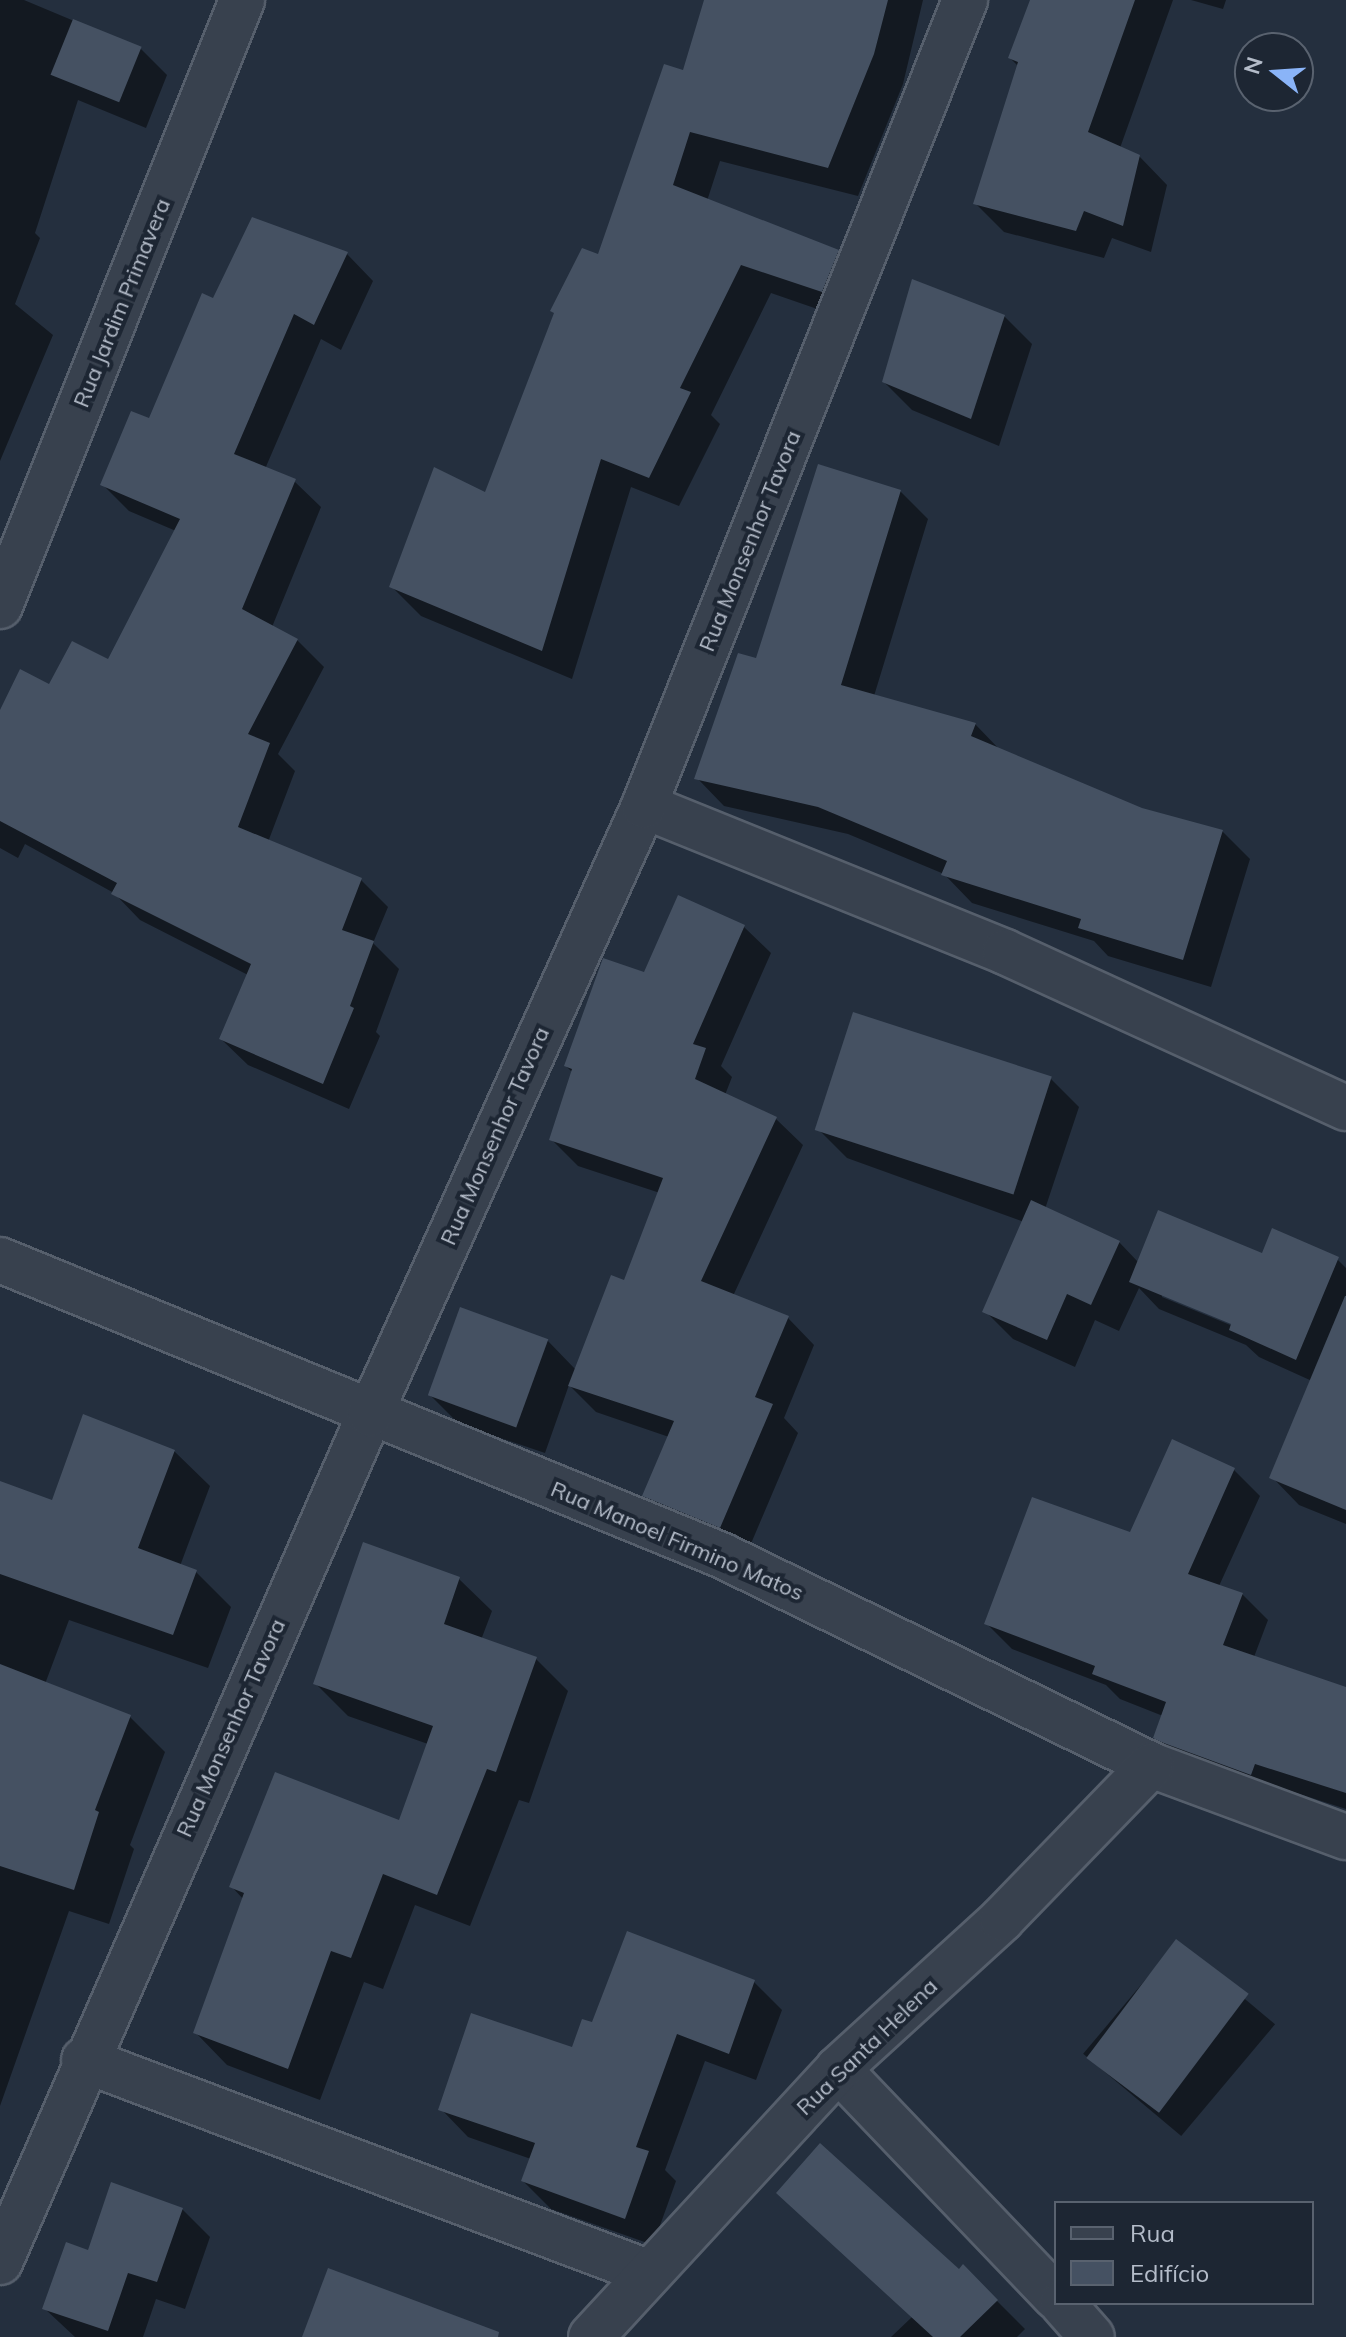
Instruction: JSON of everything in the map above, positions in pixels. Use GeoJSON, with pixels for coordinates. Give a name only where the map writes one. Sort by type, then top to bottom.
{"type":"FeatureCollection","features":[{"type":"Feature","properties":{"kind":"street","name":"Rua Jardim Primavera"},"geometry":{"type":"LineString","coordinates":[[0,606],[242,0]]}},
{"type":"Feature","properties":{"kind":"street","name":"Rua Monsenhor Tavora"},"geometry":{"type":"LineString","coordinates":[[0,2262],[84,2060],[644,806],[965,0]]}},
{"type":"Feature","properties":{"kind":"street"},"geometry":{"type":"LineString","coordinates":[[644,806],[1005,952],[1346,1108]]}},
{"type":"Feature","properties":{"kind":"street","name":"Rua Manoel Firmino Matos"},"geometry":{"type":"LineString","coordinates":[[0,1260],[723,1556],[1151,1765],[1346,1837]]}},
{"type":"Feature","properties":{"kind":"street","name":"Rua Santa Helena"},"geometry":{"type":"LineString","coordinates":[[591,2337],[647,2272],[838,2069],[1002,1919],[1151,1765]]}},
{"type":"Feature","properties":{"kind":"street"},"geometry":{"type":"LineString","coordinates":[[84,2060],[647,2272]]}},
{"type":"Feature","properties":{"kind":"street"},"geometry":{"type":"LineString","coordinates":[[838,2069],[1054,2295]]}},
{"type":"Feature","properties":{"kind":"street"},"geometry":{"type":"LineString","coordinates":[[1064,2305],[1092,2337]]}},
{"type":"Feature","properties":{"kind":"building"},"geometry":{"type":"Polygon","coordinates":[[[704,0],[888,0],[874,54],[828,168],[690,132],[673,185],[839,250],[822,292],[741,265],[680,388],[691,392],[649,478],[601,459],[542,651],[389,587],[434,467],[485,492],[554,313],[550,311],[582,248],[598,254],[664,64],[683,70],[704,0]]]}},
{"type":"Feature","properties":{"kind":"building"},"geometry":{"type":"Polygon","coordinates":[[[1030,0],[1135,0],[1088,132],[1140,155],[1123,226],[1084,211],[1076,231],[973,204],[1018,62],[1008,58],[1030,0]]]}},
{"type":"Feature","properties":{"kind":"building"},"geometry":{"type":"Polygon","coordinates":[[[73,19],[142,47],[119,102],[51,75],[73,19]]]}},
{"type":"Feature","properties":{"kind":"building"},"geometry":{"type":"Polygon","coordinates":[[[252,217],[348,252],[314,325],[294,314],[234,454],[296,479],[242,609],[298,639],[248,734],[270,743],[238,827],[362,878],[342,930],[374,941],[350,1006],[354,1008],[323,1084],[219,1039],[251,964],[111,894],[117,883],[0,821],[0,710],[20,669],[49,684],[72,641],[108,659],[180,519],[100,485],[131,411],[149,418],[202,293],[213,298],[252,217]]]}},
{"type":"Feature","properties":{"kind":"building"},"geometry":{"type":"Polygon","coordinates":[[[912,279],[1005,315],[971,419],[882,382],[912,279]]]}},
{"type":"Feature","properties":{"kind":"building"},"geometry":{"type":"Polygon","coordinates":[[[818,464],[901,490],[841,685],[976,723],[971,736],[1142,808],[1223,830],[1183,960],[1078,928],[1081,919],[941,875],[947,861],[818,807],[694,779],[738,653],[756,658],[818,464]]]}},
{"type":"Feature","properties":{"kind":"building"},"geometry":{"type":"Polygon","coordinates":[[[678,895],[745,925],[693,1044],[706,1048],[695,1079],[777,1117],[701,1281],[789,1316],[755,1397],[773,1404],[720,1528],[642,1496],[674,1421],[568,1386],[611,1275],[624,1280],[663,1178],[549,1140],[572,1069],[564,1066],[603,958],[644,972],[678,895]]]}},
{"type":"Feature","properties":{"kind":"building"},"geometry":{"type":"Polygon","coordinates":[[[853,1012],[1052,1077],[1013,1195],[815,1130],[853,1012]]]}},
{"type":"Feature","properties":{"kind":"building"},"geometry":{"type":"Polygon","coordinates":[[[1031,1200],[1120,1241],[1091,1305],[1067,1294],[1047,1340],[982,1312],[1031,1200]]]}},
{"type":"Feature","properties":{"kind":"building"},"geometry":{"type":"Polygon","coordinates":[[[1158,1210],[1262,1253],[1272,1228],[1339,1257],[1296,1360],[1229,1330],[1231,1324],[1129,1282],[1158,1210]]]}},
{"type":"Feature","properties":{"kind":"building"},"geometry":{"type":"Polygon","coordinates":[[[1346,1296],[1346,1510],[1269,1478],[1346,1296]]]}},
{"type":"Feature","properties":{"kind":"building"},"geometry":{"type":"Polygon","coordinates":[[[460,1307],[548,1339],[516,1427],[428,1395],[460,1307]]]}},
{"type":"Feature","properties":{"kind":"building"},"geometry":{"type":"Polygon","coordinates":[[[83,1414],[175,1450],[138,1548],[197,1570],[173,1635],[0,1574],[0,1481],[52,1500],[83,1414]]]}},
{"type":"Feature","properties":{"kind":"building"},"geometry":{"type":"Polygon","coordinates":[[[1172,1439],[1235,1468],[1188,1574],[1243,1593],[1223,1645],[1346,1687],[1346,1793],[1255,1764],[1251,1775],[1161,1742],[1153,1738],[1166,1702],[1092,1674],[1095,1666],[984,1624],[1032,1497],[1130,1532],[1172,1439]]]}},
{"type":"Feature","properties":{"kind":"building"},"geometry":{"type":"Polygon","coordinates":[[[363,1542],[460,1577],[444,1624],[537,1657],[496,1772],[487,1769],[437,1895],[383,1874],[351,1958],[331,1951],[288,2069],[193,2033],[244,1893],[229,1887],[275,1772],[399,1820],[433,1726],[313,1684],[363,1542]]]}},
{"type":"Feature","properties":{"kind":"building"},"geometry":{"type":"Polygon","coordinates":[[[0,1664],[131,1715],[95,1810],[99,1812],[74,1890],[0,1866],[0,1664]]]}},
{"type":"Feature","properties":{"kind":"building"},"geometry":{"type":"Polygon","coordinates":[[[627,1931],[755,1980],[729,2054],[677,2034],[636,2147],[649,2151],[625,2219],[521,2181],[535,2143],[438,2110],[471,2013],[572,2047],[582,2019],[592,2022],[627,1931]]]}},
{"type":"Feature","properties":{"kind":"building"},"geometry":{"type":"Polygon","coordinates":[[[1176,1939],[1249,1994],[1159,2113],[1086,2058],[1176,1939]]]}},
{"type":"Feature","properties":{"kind":"building"},"geometry":{"type":"Polygon","coordinates":[[[820,2143],[959,2269],[963,2264],[998,2300],[960,2337],[933,2337],[776,2193],[820,2143]]]}},
{"type":"Feature","properties":{"kind":"building"},"geometry":{"type":"Polygon","coordinates":[[[111,2182],[183,2208],[157,2282],[128,2273],[108,2331],[42,2309],[66,2242],[88,2250],[111,2182]]]}},
{"type":"Feature","properties":{"kind":"building"},"geometry":{"type":"Polygon","coordinates":[[[328,2268],[499,2332],[498,2337],[302,2337],[328,2268]]]}}]}
